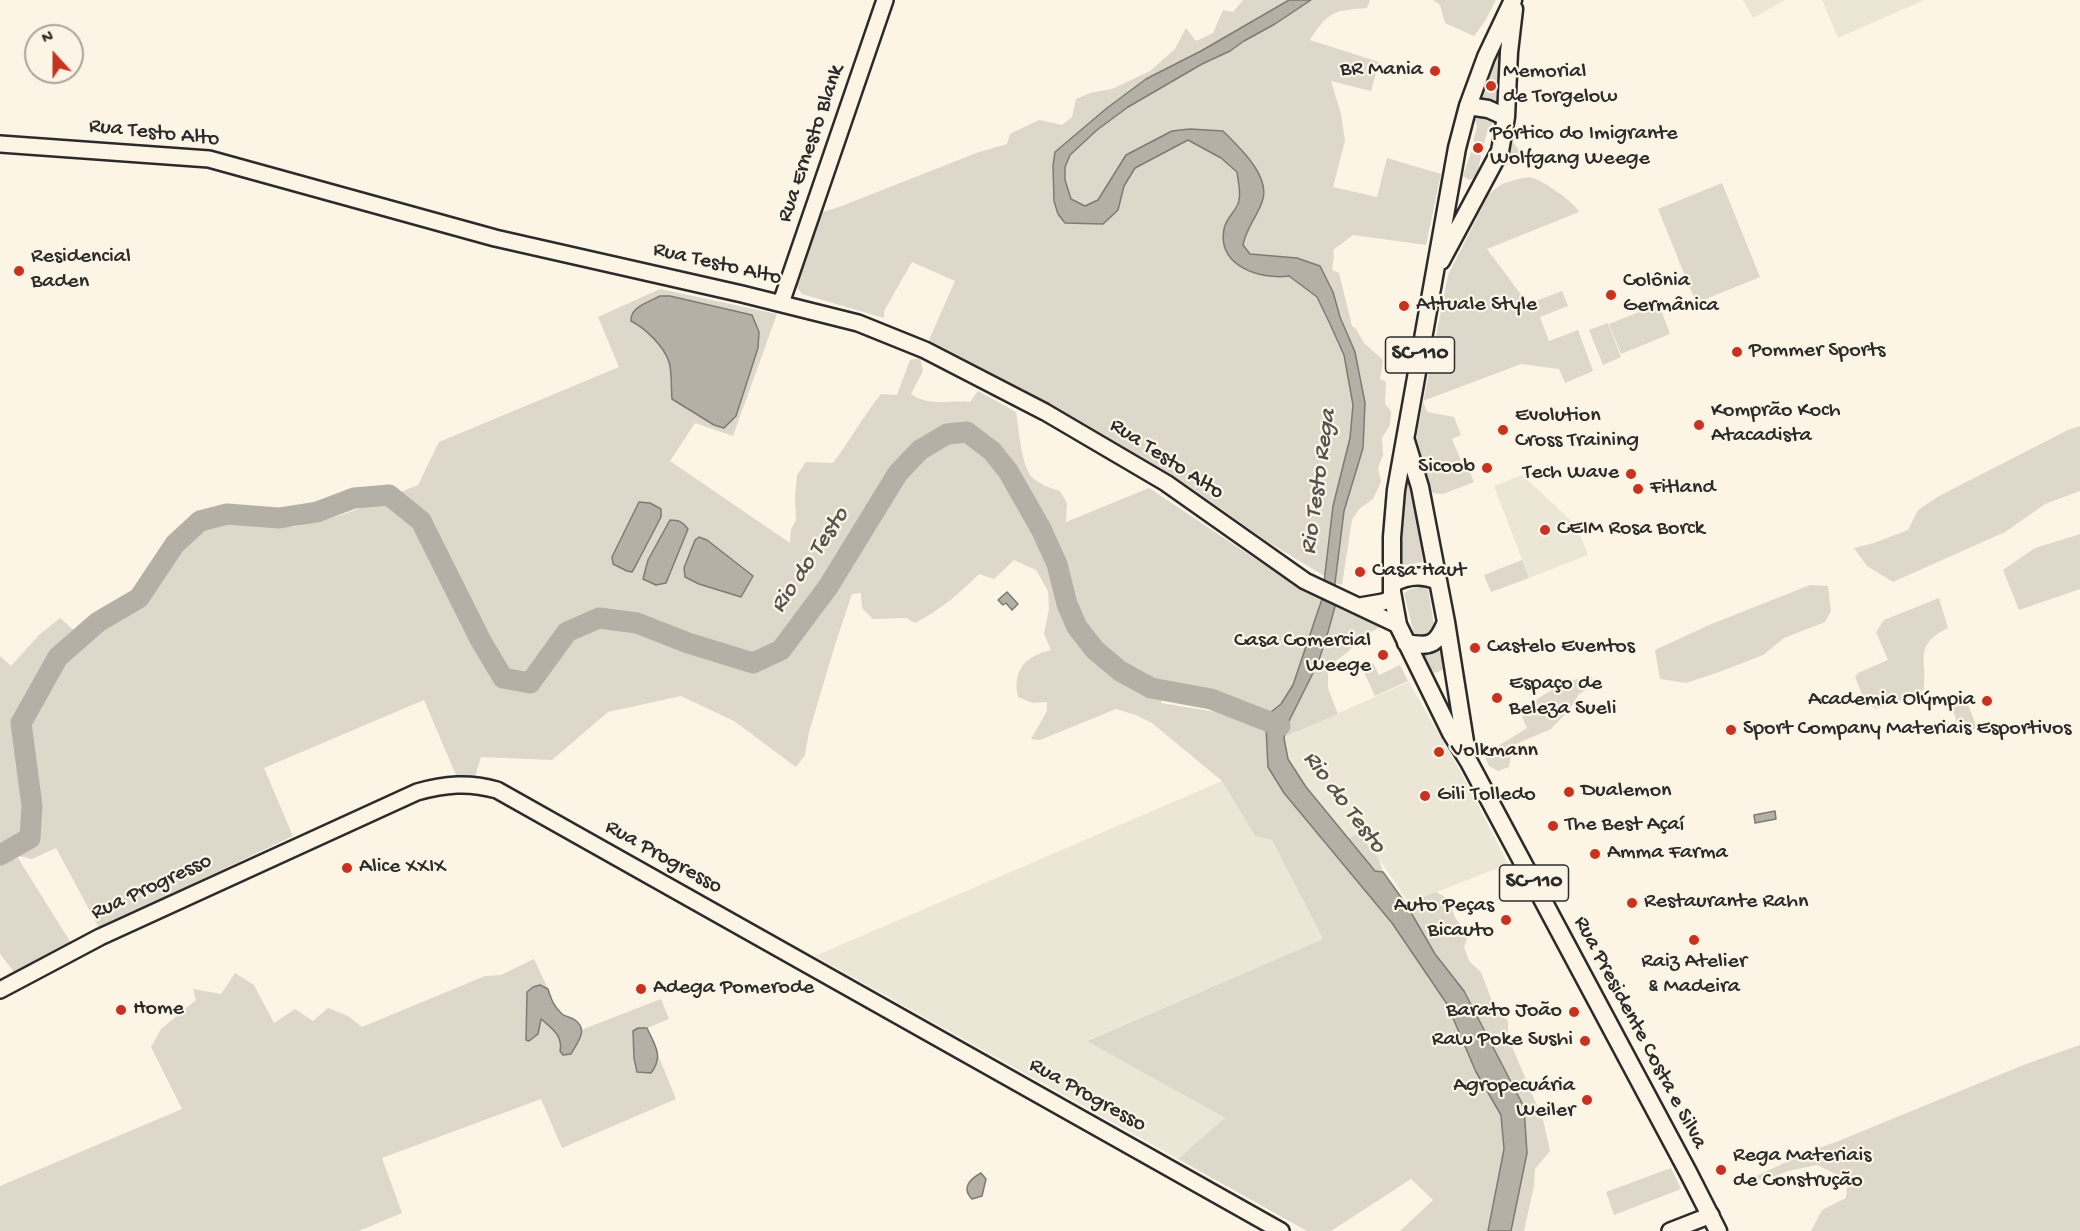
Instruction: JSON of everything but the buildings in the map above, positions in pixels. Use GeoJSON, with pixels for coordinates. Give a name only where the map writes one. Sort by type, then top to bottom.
{"type":"FeatureCollection","features":[{"type":"Feature","properties":{"kind":"main road","name":"Rua Presidente Costa e Silva"},"geometry":{"type":"LineString","coordinates":[[1514,0],[1489,50],[1468,106],[1451,179],[1396,490],[1392,591],[1398,625],[1451,733],[1469,762],[1718,1231]]}},
{"type":"Feature","properties":{"kind":"main road","name":"Rua Presidente Costa e Silva"},"geometry":{"type":"LineString","coordinates":[[1435,273],[1484,185],[1500,151],[1506,117],[1509,45],[1514,0]]}},
{"type":"Feature","properties":{"kind":"main road"},"geometry":{"type":"LineString","coordinates":[[1468,106],[1488,109],[1506,117]]}},
{"type":"Feature","properties":{"kind":"main road"},"geometry":{"type":"LineString","coordinates":[[1451,179],[1466,188],[1484,185]]}},
{"type":"Feature","properties":{"kind":"main road","name":"Rua Presidente Costa e Silva"},"geometry":{"type":"LineString","coordinates":[[1405,437],[1420,487],[1446,622],[1469,762]]}},
{"type":"Feature","properties":{"kind":"main road"},"geometry":{"type":"LineString","coordinates":[[1392,591],[1400,579],[1417,576],[1429,577],[1438,581]]}},
{"type":"Feature","properties":{"kind":"main road"},"geometry":{"type":"LineString","coordinates":[[1406,643],[1431,645],[1440,638],[1446,622]]}},
{"type":"Feature","properties":{"kind":"street","name":"Rua Ernesto Blank"},"geometry":{"type":"LineString","coordinates":[[781,303],[885,0]]}},
{"type":"Feature","properties":{"kind":"street","name":"Rua Testo Alto"},"geometry":{"type":"LineString","coordinates":[[0,144],[209,159],[495,238],[836,316],[885,333],[934,355],[1045,412],[1166,483],[1293,574],[1398,625]]}},
{"type":"Feature","properties":{"kind":"street"},"geometry":{"type":"LineString","coordinates":[[1360,606],[1383,602],[1392,591]]}},
{"type":"Feature","properties":{"kind":"street","name":"Rua Progresso"},"geometry":{"type":"LineString","coordinates":[[0,990],[100,937],[417,792],[449,785],[480,785],[497,790],[1281,1231]]}},
{"type":"Feature","properties":{"kind":"street"},"geometry":{"type":"LineString","coordinates":[[1670,1231],[1711,1215]]}},
{"type":"Feature","properties":{"kind":"shaded area"},"geometry":{"type":"Polygon","coordinates":[[[1243,0],[1289,0],[1201,51],[1146,79],[1055,152],[1058,214],[1118,210],[1124,186],[1135,168],[1188,140],[1221,158],[1237,172],[1239,204],[1228,218],[1224,231],[1226,250],[1262,274],[1289,276],[1316,297],[1344,355],[1353,405],[1350,438],[1333,506],[1326,577],[1268,542],[1174,476],[1062,411],[929,340],[955,281],[912,262],[884,311],[884,318],[802,294],[793,283],[817,214],[979,152],[1007,144],[1010,134],[1039,120],[1062,125],[1072,117],[1076,99],[1090,93],[1112,89],[1150,71],[1175,49],[1186,28],[1196,41],[1213,33],[1223,10],[1233,12],[1243,0]]]}},
{"type":"Feature","properties":{"kind":"shaded area"},"geometry":{"type":"Polygon","coordinates":[[[1289,0],[1311,0],[1230,51],[1202,64],[1128,107],[1097,130],[1070,155],[1065,167],[1065,180],[1071,199],[1085,206],[1098,200],[1126,155],[1172,131],[1190,129],[1223,131],[1252,163],[1264,192],[1262,202],[1243,245],[1250,254],[1297,258],[1320,266],[1333,292],[1340,317],[1355,352],[1365,403],[1363,448],[1344,511],[1335,583],[1336,603],[1318,663],[1286,727],[1284,738],[1288,759],[1306,787],[1375,871],[1383,872],[1406,904],[1435,954],[1464,991],[1524,1107],[1527,1153],[1511,1231],[1488,1231],[1504,1149],[1501,1115],[1476,1072],[1447,1004],[1392,923],[1284,793],[1268,767],[1266,727],[1271,712],[1281,704],[1293,685],[1322,599],[1333,506],[1350,438],[1353,405],[1344,355],[1317,297],[1289,276],[1266,276],[1254,273],[1243,268],[1227,253],[1224,229],[1239,200],[1237,172],[1221,158],[1188,140],[1135,168],[1124,186],[1118,210],[1103,224],[1065,223],[1058,214],[1054,201],[1055,152],[1146,79],[1201,51],[1289,0]]]}},
{"type":"Feature","properties":{"kind":"shaded area"},"geometry":{"type":"Polygon","coordinates":[[[1311,0],[1370,0],[1367,8],[1339,12],[1327,18],[1310,40],[1379,62],[1371,91],[1331,81],[1341,114],[1345,141],[1333,187],[1377,197],[1387,158],[1441,174],[1426,245],[1353,235],[1333,250],[1332,270],[1339,273],[1352,326],[1364,343],[1383,360],[1380,379],[1386,382],[1385,404],[1391,411],[1390,425],[1382,438],[1383,455],[1378,468],[1381,482],[1373,499],[1359,509],[1352,520],[1342,585],[1335,583],[1344,511],[1363,448],[1362,383],[1355,352],[1340,317],[1297,258],[1250,254],[1243,245],[1262,202],[1264,192],[1252,163],[1223,131],[1126,155],[1098,200],[1085,206],[1071,200],[1065,180],[1065,167],[1070,155],[1097,130],[1128,107],[1202,64],[1230,51],[1311,0]]]}},
{"type":"Feature","properties":{"kind":"shaded area"},"geometry":{"type":"Polygon","coordinates":[[[1433,0],[1496,0],[1474,36],[1445,23],[1440,5],[1433,0]]]}},
{"type":"Feature","properties":{"kind":"shaded area"},"geometry":{"type":"Polygon","coordinates":[[[1743,0],[1785,0],[1753,18],[1743,0]]]}},
{"type":"Feature","properties":{"kind":"shaded area"},"geometry":{"type":"Polygon","coordinates":[[[1822,0],[1924,0],[1838,38],[1822,0]]]}},
{"type":"Feature","properties":{"kind":"shaded area"},"geometry":{"type":"Polygon","coordinates":[[[1505,38],[1499,104],[1476,100],[1492,54],[1505,38]]]}},
{"type":"Feature","properties":{"kind":"shaded area"},"geometry":{"type":"Polygon","coordinates":[[[1481,118],[1493,123],[1488,129],[1484,144],[1473,141],[1477,127],[1475,119],[1481,118]]]}},
{"type":"Feature","properties":{"kind":"shaded area"},"geometry":{"type":"Polygon","coordinates":[[[1512,141],[1526,159],[1525,162],[1502,167],[1512,141]]]}},
{"type":"Feature","properties":{"kind":"shaded area"},"geometry":{"type":"Polygon","coordinates":[[[1471,152],[1481,155],[1477,177],[1469,180],[1463,176],[1471,152]]]}},
{"type":"Feature","properties":{"kind":"shaded area"},"geometry":{"type":"Polygon","coordinates":[[[1522,178],[1531,178],[1551,187],[1579,212],[1487,249],[1528,304],[1562,291],[1568,306],[1540,317],[1549,341],[1578,330],[1593,371],[1565,383],[1559,369],[1521,364],[1423,401],[1448,275],[1489,194],[1502,184],[1522,178]]]}},
{"type":"Feature","properties":{"kind":"shaded area"},"geometry":{"type":"Polygon","coordinates":[[[1722,183],[1760,277],[1696,303],[1658,209],[1722,183]]]}},
{"type":"Feature","properties":{"kind":"shaded area"},"geometry":{"type":"Polygon","coordinates":[[[660,289],[777,314],[733,436],[695,423],[670,461],[790,543],[791,529],[796,520],[797,475],[806,462],[833,463],[881,394],[897,395],[910,360],[920,358],[923,371],[911,394],[918,398],[932,402],[970,402],[978,391],[1016,412],[1023,457],[1029,473],[1039,483],[1060,491],[1067,503],[1066,522],[1149,488],[1290,582],[1322,599],[1293,685],[1281,704],[1271,712],[1213,690],[1168,683],[1161,703],[1216,712],[1266,727],[1268,767],[1284,793],[1392,923],[1447,1004],[1476,1072],[1501,1115],[1504,1149],[1488,1231],[1400,1231],[1433,1200],[1411,1179],[1331,1231],[1307,1231],[1178,1159],[1225,1118],[1087,1041],[1323,939],[1272,840],[1255,836],[1222,781],[1152,723],[1116,709],[1040,740],[1031,739],[1047,711],[1047,702],[1033,703],[1018,697],[1017,679],[1019,671],[1028,660],[1051,650],[1044,634],[1049,609],[1048,591],[1036,570],[1014,560],[994,579],[979,574],[949,601],[915,623],[906,618],[873,619],[862,608],[861,593],[852,594],[809,732],[805,755],[796,767],[734,721],[681,696],[608,712],[552,760],[481,757],[475,777],[456,775],[424,700],[264,768],[293,836],[99,928],[56,848],[32,859],[0,852],[0,656],[11,666],[39,635],[60,618],[87,642],[145,601],[180,550],[206,527],[240,521],[294,527],[342,515],[418,485],[439,442],[619,367],[598,317],[660,289]]]}},
{"type":"Feature","properties":{"kind":"shaded area"},"geometry":{"type":"Polygon","coordinates":[[[660,296],[670,296],[752,315],[759,332],[758,348],[736,416],[724,428],[714,425],[672,399],[671,370],[667,356],[653,338],[631,321],[637,309],[660,296]]]}},
{"type":"Feature","properties":{"kind":"shaded area"},"geometry":{"type":"Polygon","coordinates":[[[1659,304],[1670,334],[1621,354],[1609,324],[1659,304]]]}},
{"type":"Feature","properties":{"kind":"shaded area"},"geometry":{"type":"Polygon","coordinates":[[[1608,323],[1621,357],[1603,365],[1589,330],[1608,323]]]}},
{"type":"Feature","properties":{"kind":"shaded area"},"geometry":{"type":"Polygon","coordinates":[[[1423,402],[1427,412],[1454,417],[1461,435],[1452,439],[1464,468],[1468,467],[1474,482],[1443,494],[1433,493],[1427,488],[1415,444],[1423,402]]]}},
{"type":"Feature","properties":{"kind":"shaded area"},"geometry":{"type":"Polygon","coordinates":[[[2080,426],[2080,491],[2045,504],[2005,532],[1893,582],[1867,566],[1854,548],[1908,530],[1918,510],[1939,496],[2080,426]]]}},
{"type":"Feature","properties":{"kind":"shaded area","name":"CEIM Rosa Borck"},"geometry":{"type":"Polygon","coordinates":[[[1522,475],[1576,525],[1588,555],[1529,578],[1494,486],[1522,475]]]}},
{"type":"Feature","properties":{"kind":"shaded area"},"geometry":{"type":"Polygon","coordinates":[[[1401,483],[1413,483],[1423,562],[1399,566],[1401,483]]]}},
{"type":"Feature","properties":{"kind":"shaded area"},"geometry":{"type":"Polygon","coordinates":[[[639,502],[650,503],[661,509],[661,517],[632,572],[613,564],[612,557],[639,502]]]}},
{"type":"Feature","properties":{"kind":"shaded area"},"geometry":{"type":"Polygon","coordinates":[[[670,520],[680,522],[688,529],[666,583],[656,585],[643,579],[648,560],[670,520]]]}},
{"type":"Feature","properties":{"kind":"shaded area"},"geometry":{"type":"Polygon","coordinates":[[[2080,534],[2080,589],[2019,610],[2003,570],[2035,548],[2080,534]]]}},
{"type":"Feature","properties":{"kind":"shaded area"},"geometry":{"type":"Polygon","coordinates":[[[699,537],[707,540],[753,576],[741,597],[699,584],[685,577],[684,568],[695,540],[699,537]]]}},
{"type":"Feature","properties":{"kind":"shaded area"},"geometry":{"type":"Polygon","coordinates":[[[1522,560],[1529,578],[1491,592],[1484,575],[1522,560]]]}},
{"type":"Feature","properties":{"kind":"shaded area"},"geometry":{"type":"Polygon","coordinates":[[[1810,585],[1828,586],[1831,611],[1825,622],[1784,638],[1763,655],[1722,671],[1686,683],[1660,679],[1655,650],[1709,625],[1810,585]]]}},
{"type":"Feature","properties":{"kind":"shaded area"},"geometry":{"type":"Polygon","coordinates":[[[1420,587],[1428,589],[1435,631],[1426,638],[1414,634],[1404,593],[1420,587]]]}},
{"type":"Feature","properties":{"kind":"shaded area"},"geometry":{"type":"Polygon","coordinates":[[[1007,592],[1018,604],[1012,610],[1006,603],[1003,605],[998,600],[1007,592]]]}},
{"type":"Feature","properties":{"kind":"shaded area"},"geometry":{"type":"Polygon","coordinates":[[[1939,598],[1948,628],[1937,634],[1926,647],[1924,689],[1915,697],[1876,709],[1865,702],[1855,677],[1858,673],[1888,660],[1876,632],[1884,620],[1939,598]]]}},
{"type":"Feature","properties":{"kind":"shaded area"},"geometry":{"type":"Polygon","coordinates":[[[1336,603],[1374,619],[1381,627],[1359,638],[1349,651],[1328,667],[1328,688],[1338,714],[1284,737],[1286,727],[1318,663],[1336,603]]]}},
{"type":"Feature","properties":{"kind":"shaded area"},"geometry":{"type":"Polygon","coordinates":[[[1441,647],[1443,670],[1435,673],[1430,669],[1423,654],[1441,647]]]}},
{"type":"Feature","properties":{"kind":"shaded area"},"geometry":{"type":"Polygon","coordinates":[[[1373,663],[1379,675],[1400,665],[1408,681],[1375,696],[1362,668],[1373,663]]]}},
{"type":"Feature","properties":{"kind":"shaded area"},"geometry":{"type":"Polygon","coordinates":[[[1591,676],[1595,685],[1579,694],[1570,709],[1551,729],[1516,744],[1509,767],[1498,771],[1489,766],[1485,757],[1488,750],[1527,728],[1522,717],[1523,710],[1555,688],[1591,676]]]}},
{"type":"Feature","properties":{"kind":"shaded area"},"geometry":{"type":"Polygon","coordinates":[[[1409,682],[1463,776],[1508,864],[1409,903],[1379,859],[1357,833],[1347,839],[1306,787],[1288,759],[1284,737],[1409,682]]]}},
{"type":"Feature","properties":{"kind":"shaded area"},"geometry":{"type":"Polygon","coordinates":[[[1967,702],[1977,728],[1961,734],[1952,708],[1967,702]]]}},
{"type":"Feature","properties":{"kind":"shaded area"},"geometry":{"type":"Polygon","coordinates":[[[1222,781],[1255,836],[1272,840],[1323,939],[1088,1040],[1226,1119],[1178,1159],[815,956],[1222,781]]]}},
{"type":"Feature","properties":{"kind":"shaded area"},"geometry":{"type":"Polygon","coordinates":[[[1775,811],[1776,819],[1755,823],[1754,815],[1775,811]]]}},
{"type":"Feature","properties":{"kind":"shaded area"},"geometry":{"type":"Polygon","coordinates":[[[1358,833],[1379,859],[1383,872],[1375,871],[1347,839],[1358,833]]]}},
{"type":"Feature","properties":{"kind":"shaded area"},"geometry":{"type":"Polygon","coordinates":[[[18,858],[71,943],[14,972],[0,954],[0,862],[18,858]]]}},
{"type":"Feature","properties":{"kind":"shaded area"},"geometry":{"type":"Polygon","coordinates":[[[1436,892],[1447,898],[1456,919],[1469,934],[1464,947],[1469,961],[1481,972],[1492,1001],[1508,1021],[1508,1037],[1543,1120],[1550,1151],[1535,1169],[1534,1186],[1524,1231],[1511,1231],[1527,1153],[1524,1107],[1464,991],[1435,954],[1406,904],[1436,892]]]}},
{"type":"Feature","properties":{"kind":"shaded area"},"geometry":{"type":"Polygon","coordinates":[[[534,959],[548,989],[540,985],[527,992],[526,1039],[538,1027],[540,1019],[558,1036],[560,1051],[582,1035],[581,1030],[661,999],[669,1019],[647,1028],[676,1099],[562,1148],[541,1099],[382,1158],[402,1213],[359,1231],[0,1231],[0,1186],[182,1109],[151,1047],[161,1029],[196,1000],[193,989],[221,994],[235,973],[254,985],[274,1023],[295,1009],[313,1021],[328,1008],[348,1016],[362,1027],[485,976],[501,975],[534,959]]]}},
{"type":"Feature","properties":{"kind":"shaded area"},"geometry":{"type":"Polygon","coordinates":[[[540,985],[548,989],[559,1011],[575,1020],[581,1028],[580,1037],[571,1054],[563,1055],[560,1051],[558,1037],[553,1029],[541,1019],[538,1034],[529,1041],[526,1040],[527,992],[540,985]]]}},
{"type":"Feature","properties":{"kind":"shaded area"},"geometry":{"type":"Polygon","coordinates":[[[638,1028],[647,1028],[657,1051],[657,1061],[651,1073],[637,1072],[633,1031],[638,1028]]]}},
{"type":"Feature","properties":{"kind":"shaded area"},"geometry":{"type":"Polygon","coordinates":[[[2080,1045],[2080,1231],[1811,1231],[1822,1210],[1846,1198],[1848,1180],[1817,1165],[1788,1171],[1763,1181],[1754,1177],[1810,1151],[2026,1064],[2080,1045]]]}},
{"type":"Feature","properties":{"kind":"shaded area"},"geometry":{"type":"Polygon","coordinates":[[[1671,1168],[1681,1189],[1614,1215],[1606,1192],[1671,1168]]]}},
{"type":"Feature","properties":{"kind":"shaded area"},"geometry":{"type":"Polygon","coordinates":[[[981,1173],[986,1179],[982,1196],[972,1199],[967,1191],[968,1184],[981,1173]]]}},
{"type":"Feature","properties":{"kind":"waterway","name":"Rio do Testo"},"geometry":{"type":"LineString","coordinates":[[0,855],[30,838],[32,806],[21,723],[58,657],[98,622],[139,598],[175,544],[200,521],[227,514],[279,518],[317,512],[354,498],[389,495],[421,521],[481,641],[503,678],[530,683],[567,632],[599,618],[637,623],[688,643],[753,663],[781,650],[828,587],[898,473],[920,450],[947,434],[967,432],[992,451],[1008,471],[1041,529],[1057,564],[1067,604],[1077,627],[1095,650],[1120,671],[1151,688],[1211,699],[1280,726]]}},
{"type":"Feature","properties":{"kind":"place","name":"BR Mania"},"geometry":{"type":"Point","coordinates":[1435,71]}},
{"type":"Feature","properties":{"kind":"place","name":"Memorial de Torgelow"},"geometry":{"type":"Point","coordinates":[1491,86]}},
{"type":"Feature","properties":{"kind":"place","name":"Pórtico do Imigrante Wolfgang Weege"},"geometry":{"type":"Point","coordinates":[1478,148]}},
{"type":"Feature","properties":{"kind":"place","name":"Residencial Baden"},"geometry":{"type":"Point","coordinates":[19,271]}},
{"type":"Feature","properties":{"kind":"place","name":"Colônia Germânica"},"geometry":{"type":"Point","coordinates":[1611,295]}},
{"type":"Feature","properties":{"kind":"place","name":"Attuale Style"},"geometry":{"type":"Point","coordinates":[1404,306]}},
{"type":"Feature","properties":{"kind":"place","name":"Pommer Sports"},"geometry":{"type":"Point","coordinates":[1737,352]}},
{"type":"Feature","properties":{"kind":"place","name":"Komprão Koch Atacadista"},"geometry":{"type":"Point","coordinates":[1699,425]}},
{"type":"Feature","properties":{"kind":"place","name":"Evolution Cross Training"},"geometry":{"type":"Point","coordinates":[1503,430]}},
{"type":"Feature","properties":{"kind":"place","name":"Sicoob"},"geometry":{"type":"Point","coordinates":[1487,468]}},
{"type":"Feature","properties":{"kind":"place","name":"Tech Wave"},"geometry":{"type":"Point","coordinates":[1631,474]}},
{"type":"Feature","properties":{"kind":"place","name":"Fitland"},"geometry":{"type":"Point","coordinates":[1638,489]}},
{"type":"Feature","properties":{"kind":"place","name":"CEIM Rosa Borck"},"geometry":{"type":"Point","coordinates":[1545,530]}},
{"type":"Feature","properties":{"kind":"place","name":"Casa Haut"},"geometry":{"type":"Point","coordinates":[1360,572]}},
{"type":"Feature","properties":{"kind":"place","name":"Castelo Eventos"},"geometry":{"type":"Point","coordinates":[1475,648]}},
{"type":"Feature","properties":{"kind":"place","name":"Casa Comercial Weege"},"geometry":{"type":"Point","coordinates":[1383,655]}},
{"type":"Feature","properties":{"kind":"place","name":"Espaço de Beleza Sueli"},"geometry":{"type":"Point","coordinates":[1497,698]}},
{"type":"Feature","properties":{"kind":"place","name":"Academia Olýmpia"},"geometry":{"type":"Point","coordinates":[1987,701]}},
{"type":"Feature","properties":{"kind":"place","name":"Sport Company Materiais Esportivos"},"geometry":{"type":"Point","coordinates":[1731,730]}},
{"type":"Feature","properties":{"kind":"place","name":"Volkmann"},"geometry":{"type":"Point","coordinates":[1439,752]}},
{"type":"Feature","properties":{"kind":"place","name":"Dualemon"},"geometry":{"type":"Point","coordinates":[1569,792]}},
{"type":"Feature","properties":{"kind":"place","name":"Gili Tolledo"},"geometry":{"type":"Point","coordinates":[1425,796]}},
{"type":"Feature","properties":{"kind":"place","name":"The Best Açaí"},"geometry":{"type":"Point","coordinates":[1553,826]}},
{"type":"Feature","properties":{"kind":"place","name":"Amma Farma"},"geometry":{"type":"Point","coordinates":[1595,854]}},
{"type":"Feature","properties":{"kind":"place","name":"Alice XXIX"},"geometry":{"type":"Point","coordinates":[347,868]}},
{"type":"Feature","properties":{"kind":"place","name":"Restaurante Rahn"},"geometry":{"type":"Point","coordinates":[1632,903]}},
{"type":"Feature","properties":{"kind":"place","name":"Auto Peças Bicauto"},"geometry":{"type":"Point","coordinates":[1506,920]}},
{"type":"Feature","properties":{"kind":"place","name":"Raiz Atelier & Madeira"},"geometry":{"type":"Point","coordinates":[1694,940]}},
{"type":"Feature","properties":{"kind":"place","name":"Adega Pomerode"},"geometry":{"type":"Point","coordinates":[641,989]}},
{"type":"Feature","properties":{"kind":"place","name":"Home"},"geometry":{"type":"Point","coordinates":[121,1010]}},
{"type":"Feature","properties":{"kind":"place","name":"Barato João"},"geometry":{"type":"Point","coordinates":[1574,1012]}},
{"type":"Feature","properties":{"kind":"place","name":"Raw Poke Sushi"},"geometry":{"type":"Point","coordinates":[1585,1041]}},
{"type":"Feature","properties":{"kind":"place","name":"Agropecuária Weiler"},"geometry":{"type":"Point","coordinates":[1587,1100]}},
{"type":"Feature","properties":{"kind":"place","name":"Rega Materiais de Construção"},"geometry":{"type":"Point","coordinates":[1721,1170]}},
{"type":"Feature","properties":{"kind":"water label","name":"Rio Testo Rega"},"geometry":{"type":"Point","coordinates":[1320,482]}}]}
